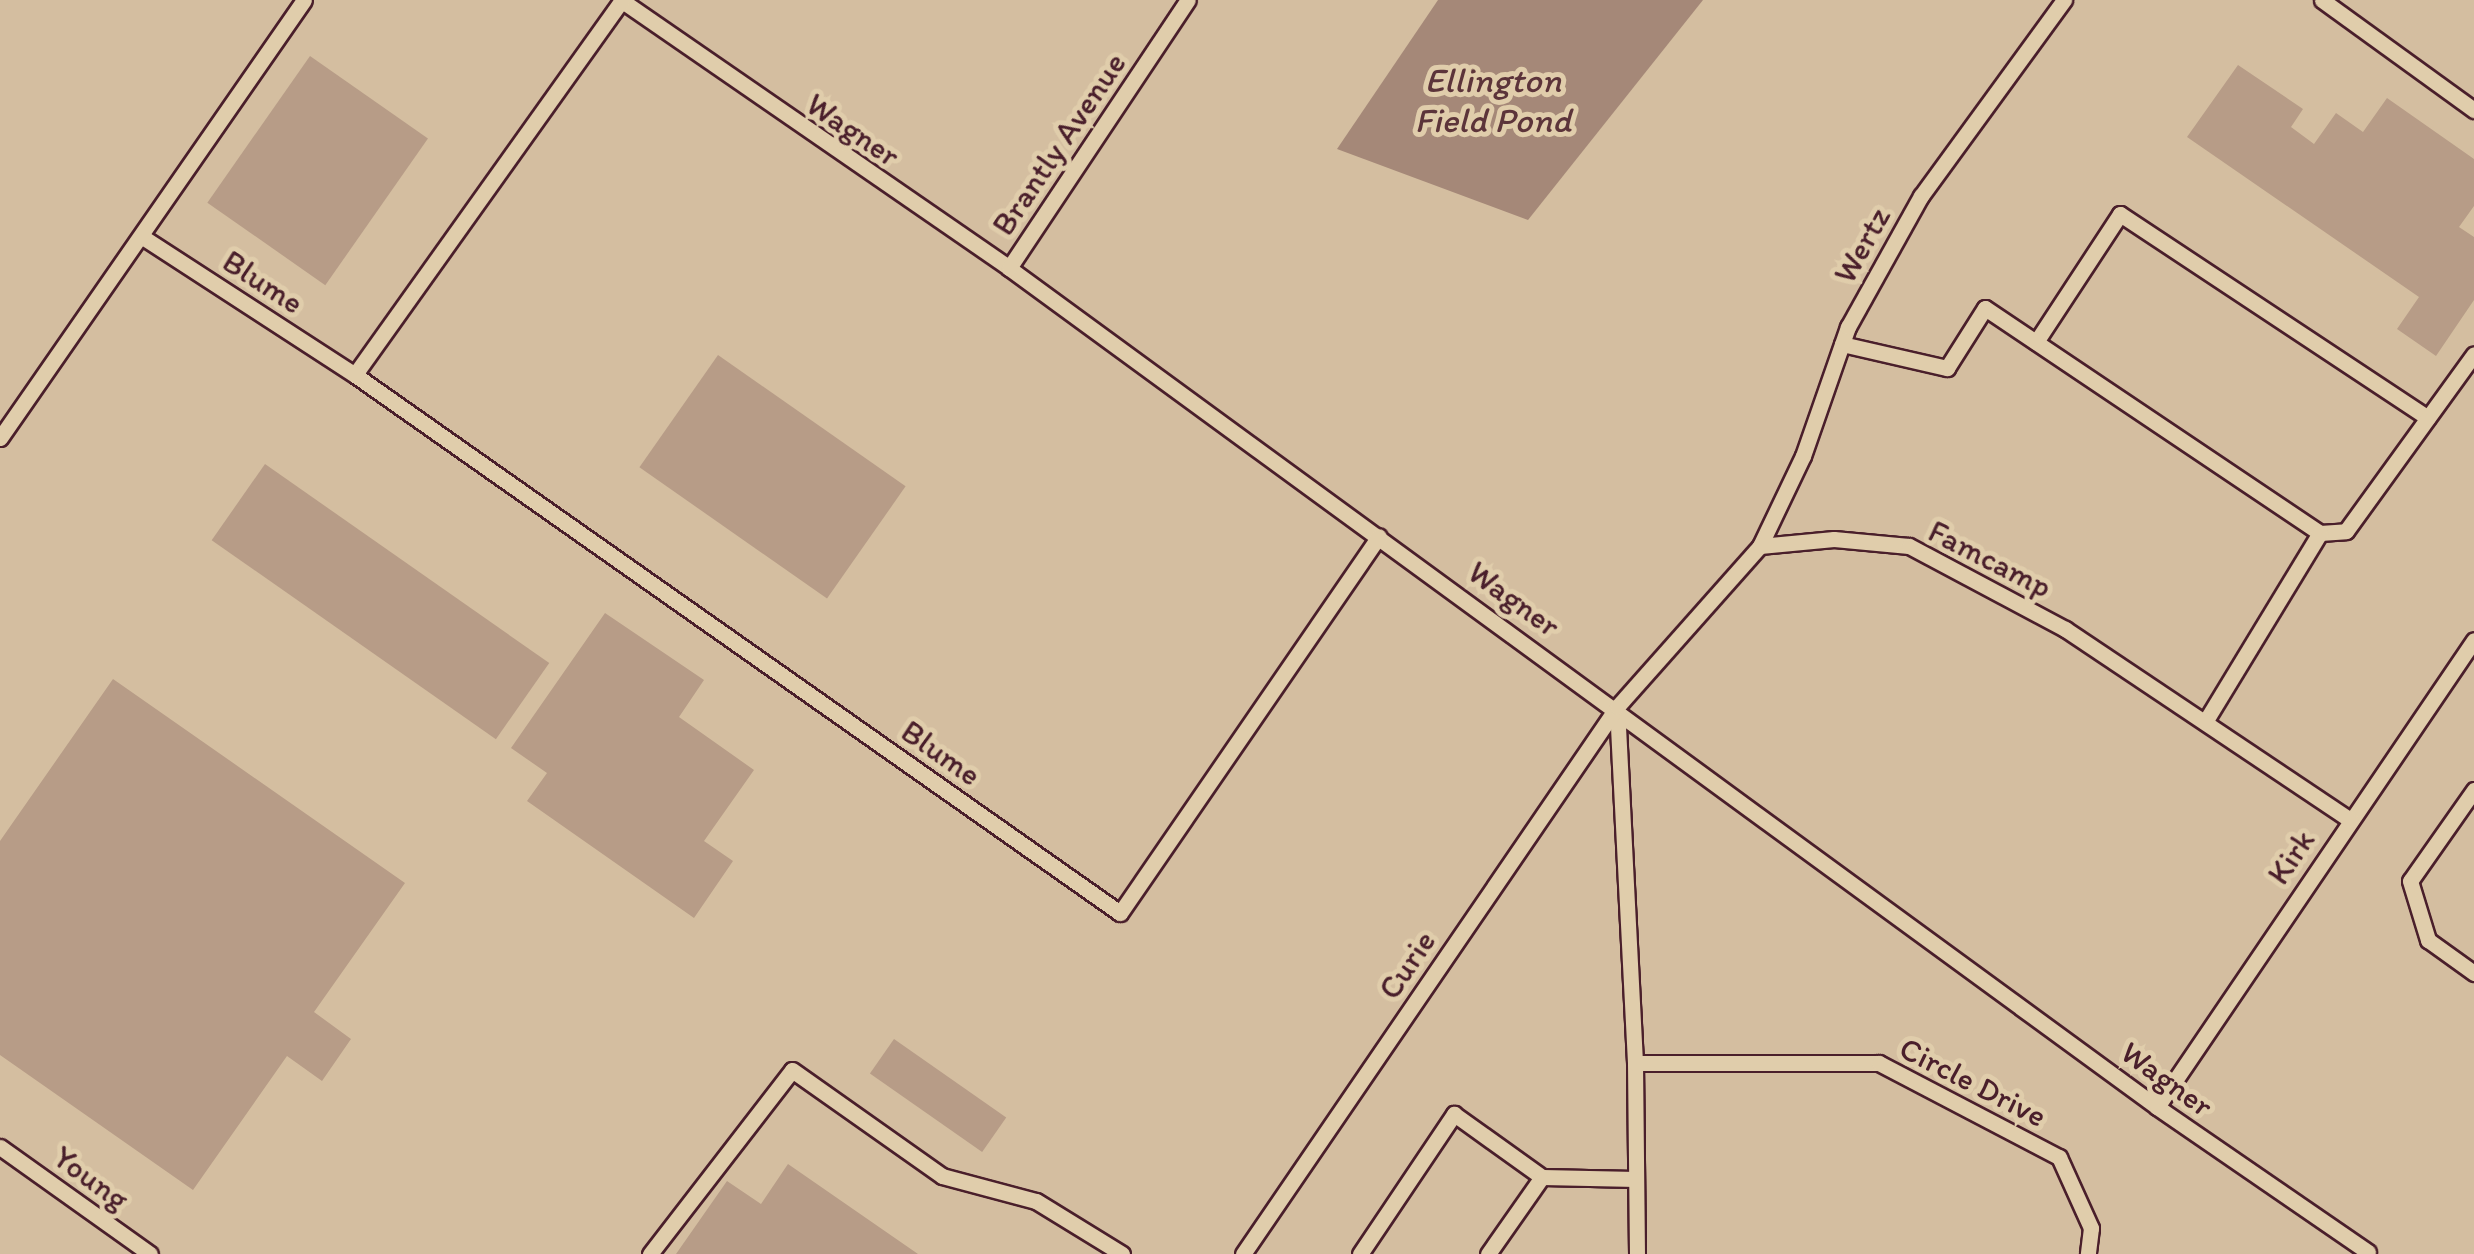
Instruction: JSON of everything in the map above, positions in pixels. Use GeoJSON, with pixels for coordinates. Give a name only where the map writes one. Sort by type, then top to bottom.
{"type":"FeatureCollection","features":[{"type":"Feature","properties":{"kind":"lane"},"geometry":{"type":"LineString","coordinates":[[0,438],[304,0]]}},
{"type":"Feature","properties":{"kind":"lane"},"geometry":{"type":"LineString","coordinates":[[355,375],[621,0]]}},
{"type":"Feature","properties":{"kind":"lane","name":"Wagner"},"geometry":{"type":"LineString","coordinates":[[621,0],[1009,268],[1616,707],[2158,1107],[2368,1252]]}},
{"type":"Feature","properties":{"kind":"lane","name":"Brantly Avenue"},"geometry":{"type":"LineString","coordinates":[[1009,268],[1188,0]]}},
{"type":"Feature","properties":{"kind":"lane","name":"Wertz"},"geometry":{"type":"LineString","coordinates":[[1760,546],[1803,456],[1842,344],[1921,196],[2064,0]]}},
{"type":"Feature","properties":{"kind":"lane"},"geometry":{"type":"LineString","coordinates":[[2322,0],[2474,110]]}},
{"type":"Feature","properties":{"kind":"lane"},"geometry":{"type":"LineString","coordinates":[[2036,342],[2120,214],[2428,418]]}},
{"type":"Feature","properties":{"kind":"lane","name":"Blume"},"geometry":{"type":"LineString","coordinates":[[141,236],[355,375],[1120,913],[1380,536]]}},
{"type":"Feature","properties":{"kind":"lane"},"geometry":{"type":"LineString","coordinates":[[1842,344],[1947,368],[1985,308],[2320,533],[2346,530],[2474,354]]}},
{"type":"Feature","properties":{"kind":"lane"},"geometry":{"type":"LineString","coordinates":[[2205,722],[2320,533]]}},
{"type":"Feature","properties":{"kind":"lane","name":"Famcamp"},"geometry":{"type":"LineString","coordinates":[[1760,546],[1834,539],[1909,546],[2065,628],[2350,820]]}},
{"type":"Feature","properties":{"kind":"lane"},"geometry":{"type":"LineString","coordinates":[[1637,1254],[1636,1063],[1616,707],[1760,546]]}},
{"type":"Feature","properties":{"kind":"lane","name":"Kirk"},"geometry":{"type":"LineString","coordinates":[[2158,1107],[2474,640]]}},
{"type":"Feature","properties":{"kind":"lane","name":"Curie"},"geometry":{"type":"LineString","coordinates":[[1242,1254],[1616,707]]}},
{"type":"Feature","properties":{"kind":"lane"},"geometry":{"type":"LineString","coordinates":[[2474,790],[2410,881],[2428,940],[2474,973]]}},
{"type":"Feature","properties":{"kind":"lane","name":"Circle Drive"},"geometry":{"type":"LineString","coordinates":[[1636,1063],[1879,1063],[2059,1157],[2091,1228],[2088,1254]]}},
{"type":"Feature","properties":{"kind":"lane"},"geometry":{"type":"LineString","coordinates":[[650,1254],[792,1070],[942,1176],[1036,1201],[1122,1254]]}},
{"type":"Feature","properties":{"kind":"lane"},"geometry":{"type":"LineString","coordinates":[[1360,1254],[1454,1114],[1542,1177],[1636,1179]]}},
{"type":"Feature","properties":{"kind":"lane","name":"Young"},"geometry":{"type":"LineString","coordinates":[[0,1146],[150,1254]]}},
{"type":"Feature","properties":{"kind":"lane"},"geometry":{"type":"LineString","coordinates":[[1488,1254],[1542,1177]]}},
{"type":"Feature","properties":{"kind":"shaded area"},"geometry":{"type":"Polygon","coordinates":[[[0,0],[2474,0],[2474,1254],[0,1254],[0,0]]]}},
{"type":"Feature","properties":{"kind":"water","name":"Ellington Field Pond"},"geometry":{"type":"Polygon","coordinates":[[[1438,0],[1703,0],[1528,220],[1337,149],[1438,0]]]}},
{"type":"Feature","properties":{"kind":"building"},"geometry":{"type":"Polygon","coordinates":[[[310,56],[428,139],[325,285],[207,203],[310,56]]]}},
{"type":"Feature","properties":{"kind":"building"},"geometry":{"type":"Polygon","coordinates":[[[2238,65],[2303,109],[2291,127],[2314,144],[2336,113],[2363,132],[2387,98],[2474,159],[2474,206],[2459,227],[2474,237],[2474,300],[2436,356],[2397,329],[2419,297],[2187,137],[2238,65]]]}},
{"type":"Feature","properties":{"kind":"building"},"geometry":{"type":"Polygon","coordinates":[[[718,355],[906,486],[827,599],[639,467],[718,355]]]}},
{"type":"Feature","properties":{"kind":"building"},"geometry":{"type":"Polygon","coordinates":[[[265,464],[549,663],[496,739],[212,540],[265,464]]]}},
{"type":"Feature","properties":{"kind":"building"},"geometry":{"type":"Polygon","coordinates":[[[605,613],[704,680],[679,717],[754,770],[704,841],[733,861],[694,918],[527,801],[547,773],[511,748],[605,613]]]}},
{"type":"Feature","properties":{"kind":"building"},"geometry":{"type":"Polygon","coordinates":[[[113,679],[405,883],[314,1012],[351,1039],[322,1081],[287,1056],[193,1190],[0,1055],[0,841],[113,679]]]}},
{"type":"Feature","properties":{"kind":"building"},"geometry":{"type":"Polygon","coordinates":[[[894,1039],[1006,1118],[982,1152],[870,1073],[894,1039]]]}},
{"type":"Feature","properties":{"kind":"building"},"geometry":{"type":"Polygon","coordinates":[[[788,1164],[918,1254],[676,1254],[727,1181],[761,1204],[788,1164]]]}}]}
